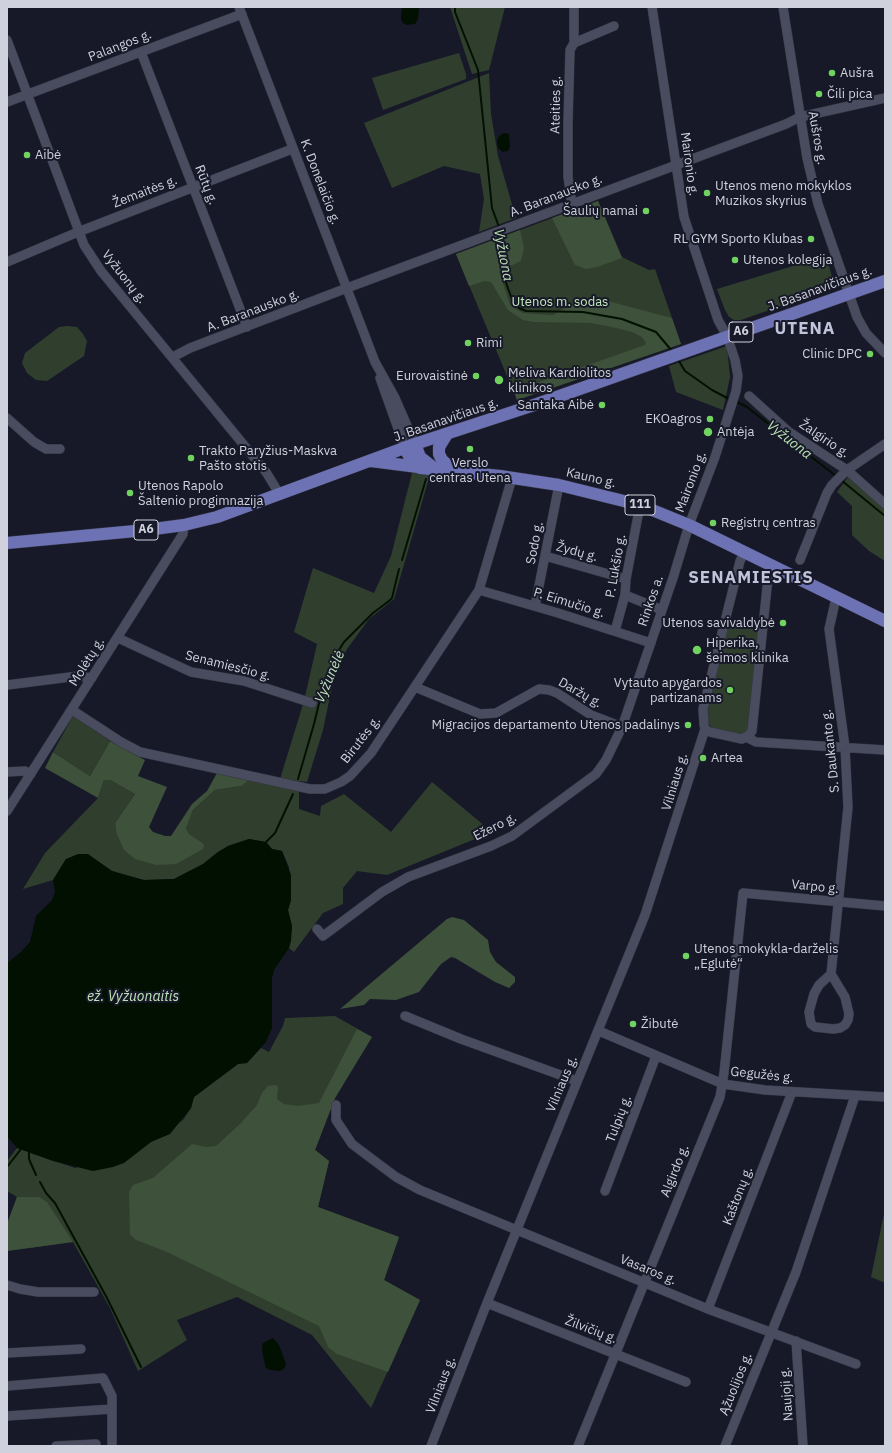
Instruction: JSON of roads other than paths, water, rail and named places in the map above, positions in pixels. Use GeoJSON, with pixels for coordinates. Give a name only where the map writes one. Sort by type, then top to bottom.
{"type":"FeatureCollection","features":[{"type":"Feature","properties":{"kind":"main road","name":"J. Basanavičiaus g."},"geometry":{"type":"LineString","coordinates":[[7,542],[184,525],[217,517],[410,446],[885,281]]}},
{"type":"Feature","properties":{"kind":"main road"},"geometry":{"type":"LineString","coordinates":[[447,434],[439,447],[439,454],[442,460],[453,470]]}},
{"type":"Feature","properties":{"kind":"main road"},"geometry":{"type":"LineString","coordinates":[[410,446],[413,464],[420,468]]}},
{"type":"Feature","properties":{"kind":"main road"},"geometry":{"type":"LineString","coordinates":[[410,446],[424,462],[435,468]]}},
{"type":"Feature","properties":{"kind":"main road","name":"Kauno g."},"geometry":{"type":"LineString","coordinates":[[370,461],[420,468],[453,470],[559,485],[640,505],[689,525],[773,567]]}},
{"type":"Feature","properties":{"kind":"main road","name":"111"},"geometry":{"type":"LineString","coordinates":[[773,567],[885,621]]}},
{"type":"Feature","properties":{"kind":"street","name":"Ateities g."},"geometry":{"type":"LineString","coordinates":[[572,204],[568,178],[568,123],[570,50],[574,43],[574,7]]}},
{"type":"Feature","properties":{"kind":"street","name":"Maironio g."},"geometry":{"type":"LineString","coordinates":[[652,7],[687,226],[718,320],[727,336],[735,360],[738,376],[736,391],[715,457],[689,525]]}},
{"type":"Feature","properties":{"kind":"street","name":"Aušros g."},"geometry":{"type":"LineString","coordinates":[[783,7],[807,158],[818,204],[848,294],[863,328],[885,353]]}},
{"type":"Feature","properties":{"kind":"street","name":"Palangos g."},"geometry":{"type":"LineString","coordinates":[[7,102],[141,52],[240,11]]}},
{"type":"Feature","properties":{"kind":"street","name":"K. Donelaičio g."},"geometry":{"type":"LineString","coordinates":[[240,11],[377,367],[395,398],[410,446]]}},
{"type":"Feature","properties":{"kind":"street"},"geometry":{"type":"LineString","coordinates":[[574,43],[614,26]]}},
{"type":"Feature","properties":{"kind":"street","name":"Vyžuonų g."},"geometry":{"type":"LineString","coordinates":[[7,40],[26,95],[78,232],[101,271],[266,472],[280,495]]}},
{"type":"Feature","properties":{"kind":"street","name":"Rūtų g."},"geometry":{"type":"LineString","coordinates":[[141,52],[247,327]]}},
{"type":"Feature","properties":{"kind":"street","name":"A. Baranausko g."},"geometry":{"type":"LineString","coordinates":[[173,357],[190,348],[786,124],[800,117],[885,100]]}},
{"type":"Feature","properties":{"kind":"street","name":"Žemaitės g."},"geometry":{"type":"LineString","coordinates":[[7,262],[78,232],[292,149]]}},
{"type":"Feature","properties":{"kind":"street","name":"Žalgirio g."},"geometry":{"type":"LineString","coordinates":[[749,396],[789,432],[846,471],[885,504]]}},
{"type":"Feature","properties":{"kind":"street"},"geometry":{"type":"LineString","coordinates":[[7,418],[34,442],[46,449],[60,449]]}},
{"type":"Feature","properties":{"kind":"street"},"geometry":{"type":"LineString","coordinates":[[800,560],[827,493],[832,485],[846,471],[885,444]]}},
{"type":"Feature","properties":{"kind":"street","name":"Birutės g."},"geometry":{"type":"LineString","coordinates":[[72,710],[121,742],[140,752],[316,790],[329,788],[341,782],[362,764],[479,590],[512,478]]}},
{"type":"Feature","properties":{"kind":"street","name":"Sodo g."},"geometry":{"type":"LineString","coordinates":[[535,606],[559,485]]}},
{"type":"Feature","properties":{"kind":"street","name":"P. Lukšio g."},"geometry":{"type":"LineString","coordinates":[[615,631],[625,595],[626,579],[640,505]]}},
{"type":"Feature","properties":{"kind":"street","name":"Molėtų g."},"geometry":{"type":"LineString","coordinates":[[7,811],[184,534],[184,525]]}},
{"type":"Feature","properties":{"kind":"street","name":"Rinkos a."},"geometry":{"type":"LineString","coordinates":[[636,685],[689,525]]}},
{"type":"Feature","properties":{"kind":"street"},"geometry":{"type":"LineString","coordinates":[[744,552],[740,561],[704,704],[702,714],[705,729],[736,738],[746,737],[756,742],[885,750]]}},
{"type":"Feature","properties":{"kind":"street","name":"Žydų g."},"geometry":{"type":"LineString","coordinates":[[545,556],[626,579]]}},
{"type":"Feature","properties":{"kind":"street"},"geometry":{"type":"LineString","coordinates":[[746,737],[752,731],[753,726],[768,578],[773,567]]}},
{"type":"Feature","properties":{"kind":"street","name":"P. Eimučio g."},"geometry":{"type":"LineString","coordinates":[[479,590],[535,606],[651,643]]}},
{"type":"Feature","properties":{"kind":"street"},"geometry":{"type":"LineString","coordinates":[[625,595],[662,610]]}},
{"type":"Feature","properties":{"kind":"street","name":"S. Daukanto g."},"geometry":{"type":"LineString","coordinates":[[832,974],[848,807],[845,747],[829,629],[836,598]]}},
{"type":"Feature","properties":{"kind":"street","name":"Senamiesčio g."},"geometry":{"type":"LineString","coordinates":[[118,638],[191,672],[244,682],[312,703]]}},
{"type":"Feature","properties":{"kind":"street"},"geometry":{"type":"LineString","coordinates":[[7,685],[78,676],[92,678]]}},
{"type":"Feature","properties":{"kind":"street","name":"Ežero g."},"geometry":{"type":"LineString","coordinates":[[317,929],[323,936],[382,892],[408,877],[491,846],[512,836],[596,774],[606,760],[622,727],[636,685]]}},
{"type":"Feature","properties":{"kind":"street","name":"Daržų g."},"geometry":{"type":"LineString","coordinates":[[415,687],[470,711],[489,714],[501,711],[539,689],[549,690],[557,693],[591,715],[622,727]]}},
{"type":"Feature","properties":{"kind":"street","name":"Vilniaus g."},"geometry":{"type":"LineString","coordinates":[[431,1446],[486,1303],[599,1031],[645,915],[705,729]]}},
{"type":"Feature","properties":{"kind":"street"},"geometry":{"type":"LineString","coordinates":[[7,772],[25,771],[31,774]]}},
{"type":"Feature","properties":{"kind":"street","name":"Varpo g."},"geometry":{"type":"LineString","coordinates":[[743,893],[838,903],[885,906]]}},
{"type":"Feature","properties":{"kind":"street","name":"Algirdo g."},"geometry":{"type":"LineString","coordinates":[[578,1446],[720,1097],[723,1084],[743,893]]}},
{"type":"Feature","properties":{"kind":"street"},"geometry":{"type":"LineString","coordinates":[[832,974],[845,997],[849,1014],[848,1020],[840,1028],[816,1028],[809,1018],[812,1000],[823,980],[832,974]]}},
{"type":"Feature","properties":{"kind":"street"},"geometry":{"type":"LineString","coordinates":[[405,1016],[456,1037],[577,1081]]}},
{"type":"Feature","properties":{"kind":"street","name":"Gegužės g."},"geometry":{"type":"LineString","coordinates":[[599,1031],[723,1084],[737,1088],[885,1097]]}},
{"type":"Feature","properties":{"kind":"street","name":"Tulpių g."},"geometry":{"type":"LineString","coordinates":[[605,1191],[656,1056]]}},
{"type":"Feature","properties":{"kind":"street","name":"Kaštonų g."},"geometry":{"type":"LineString","coordinates":[[708,1309],[792,1092]]}},
{"type":"Feature","properties":{"kind":"street"},"geometry":{"type":"LineString","coordinates":[[770,1332],[796,1272],[855,1096]]}},
{"type":"Feature","properties":{"kind":"street","name":"Vasaros g."},"geometry":{"type":"LineString","coordinates":[[336,1105],[336,1120],[349,1141],[396,1177],[420,1190],[708,1309],[856,1364]]}},
{"type":"Feature","properties":{"kind":"street"},"geometry":{"type":"LineString","coordinates":[[7,1285],[38,1292],[94,1292]]}},
{"type":"Feature","properties":{"kind":"street","name":"Žilvičių g."},"geometry":{"type":"LineString","coordinates":[[486,1303],[686,1382]]}},
{"type":"Feature","properties":{"kind":"street","name":"Ąžuolijos g."},"geometry":{"type":"LineString","coordinates":[[725,1446],[770,1332]]}},
{"type":"Feature","properties":{"kind":"street","name":"Naujoji g."},"geometry":{"type":"LineString","coordinates":[[796,1341],[803,1446]]}},
{"type":"Feature","properties":{"kind":"street"},"geometry":{"type":"LineString","coordinates":[[7,1353],[81,1349]]}},
{"type":"Feature","properties":{"kind":"street"},"geometry":{"type":"LineString","coordinates":[[7,1386],[103,1378],[112,1396],[112,1446]]}},
{"type":"Feature","properties":{"kind":"street"},"geometry":{"type":"LineString","coordinates":[[7,1416],[112,1410]]}},
{"type":"Feature","properties":{"kind":"street"},"geometry":{"type":"LineString","coordinates":[[56,1446],[96,1444]]}},
{"type":"Feature","properties":{"kind":"water"},"geometry":{"type":"Polygon","coordinates":[[[402,7],[419,7],[418,19],[415,24],[407,25],[403,23],[401,19],[402,7]]]}},
{"type":"Feature","properties":{"kind":"water"},"geometry":{"type":"Polygon","coordinates":[[[504,133],[509,134],[510,147],[508,151],[503,152],[498,148],[497,141],[499,136],[504,133]]]}},
{"type":"Feature","properties":{"kind":"water","name":"ež. Vyžuonaitis"},"geometry":{"type":"Polygon","coordinates":[[[249,839],[266,842],[272,849],[282,851],[291,875],[291,900],[288,910],[292,926],[291,941],[289,948],[274,970],[272,978],[272,1028],[266,1042],[247,1063],[238,1064],[194,1097],[191,1108],[170,1134],[151,1142],[124,1163],[93,1171],[53,1161],[17,1148],[7,1136],[7,963],[21,952],[30,942],[36,916],[52,900],[55,892],[53,880],[66,859],[78,854],[88,854],[112,871],[129,876],[144,880],[174,879],[203,864],[228,846],[249,839]]]}},
{"type":"Feature","properties":{"kind":"water"},"geometry":{"type":"Polygon","coordinates":[[[273,1338],[279,1345],[286,1364],[285,1368],[280,1371],[266,1368],[263,1356],[263,1343],[273,1338]]]}},
{"type":"Feature","properties":{"kind":"waterway","name":"Vyžuona"},"geometry":{"type":"LineString","coordinates":[[455,7],[455,12],[478,70],[492,208],[499,227]]}},
{"type":"Feature","properties":{"kind":"waterway","name":"Vyžuona"},"geometry":{"type":"LineString","coordinates":[[501,234],[503,244],[502,267],[505,280],[513,302],[519,308],[526,311],[583,312],[622,319],[656,332],[672,351]]}},
{"type":"Feature","properties":{"kind":"waterway","name":"Vyžuona"},"geometry":{"type":"LineString","coordinates":[[677,358],[685,371],[712,390],[731,400]]}},
{"type":"Feature","properties":{"kind":"waterway","name":"Vyžuona"},"geometry":{"type":"LineString","coordinates":[[735,401],[747,407],[836,476]]}},
{"type":"Feature","properties":{"kind":"waterway","name":"Vyžunėlė"},"geometry":{"type":"LineString","coordinates":[[402,560],[426,479]]}},
{"type":"Feature","properties":{"kind":"waterway","name":"Vyžuona"},"geometry":{"type":"LineString","coordinates":[[841,480],[885,516]]}},
{"type":"Feature","properties":{"kind":"waterway","name":"Vyžunėlė"},"geometry":{"type":"LineString","coordinates":[[298,779],[323,687],[339,650],[344,642],[373,613],[392,598],[399,569]]}},
{"type":"Feature","properties":{"kind":"waterway","name":"Vyžunėlė"},"geometry":{"type":"LineString","coordinates":[[266,842],[275,833],[293,794]]}},
{"type":"Feature","properties":{"kind":"waterway"},"geometry":{"type":"LineString","coordinates":[[7,1167],[21,1149]]}},
{"type":"Feature","properties":{"kind":"waterway"},"geometry":{"type":"LineString","coordinates":[[29,1152],[29,1159],[36,1175]]}},
{"type":"Feature","properties":{"kind":"waterway"},"geometry":{"type":"LineString","coordinates":[[40,1182],[46,1193],[55,1203],[107,1298],[141,1367]]}},
{"type":"Feature","properties":{"kind":"place","name":"Aušra"},"geometry":{"type":"Point","coordinates":[832,73]}},
{"type":"Feature","properties":{"kind":"place","name":"Čili pica"},"geometry":{"type":"Point","coordinates":[819,94]}},
{"type":"Feature","properties":{"kind":"place","name":"Aibė"},"geometry":{"type":"Point","coordinates":[27,155]}},
{"type":"Feature","properties":{"kind":"place","name":"Utenos meno mokyklos Muzikos skyrius"},"geometry":{"type":"Point","coordinates":[707,193]}},
{"type":"Feature","properties":{"kind":"place","name":"Šaulių namai"},"geometry":{"type":"Point","coordinates":[646,211]}},
{"type":"Feature","properties":{"kind":"place","name":"RL GYM Sporto Klubas"},"geometry":{"type":"Point","coordinates":[811,239]}},
{"type":"Feature","properties":{"kind":"place","name":"Utenos kolegija"},"geometry":{"type":"Point","coordinates":[735,260]}},
{"type":"Feature","properties":{"kind":"place","name":"Rimi"},"geometry":{"type":"Point","coordinates":[468,343]}},
{"type":"Feature","properties":{"kind":"place","name":"Clinic DPC"},"geometry":{"type":"Point","coordinates":[870,354]}},
{"type":"Feature","properties":{"kind":"place","name":"Eurovaistinė"},"geometry":{"type":"Point","coordinates":[476,376]}},
{"type":"Feature","properties":{"kind":"place","name":"Meliva Kardiolitos klinikos"},"geometry":{"type":"Point","coordinates":[499,380]}},
{"type":"Feature","properties":{"kind":"place","name":"Santaka Aibė"},"geometry":{"type":"Point","coordinates":[602,405]}},
{"type":"Feature","properties":{"kind":"place","name":"EKOagros"},"geometry":{"type":"Point","coordinates":[710,419]}},
{"type":"Feature","properties":{"kind":"place","name":"Antėja"},"geometry":{"type":"Point","coordinates":[708,432]}},
{"type":"Feature","properties":{"kind":"place","name":"Verslo centras Utena"},"geometry":{"type":"Point","coordinates":[470,449]}},
{"type":"Feature","properties":{"kind":"place","name":"Trakto Paryžius-Maskva Pašto stotis"},"geometry":{"type":"Point","coordinates":[191,458]}},
{"type":"Feature","properties":{"kind":"place","name":"Utenos Rapolo Šaltenio progimnazija"},"geometry":{"type":"Point","coordinates":[130,493]}},
{"type":"Feature","properties":{"kind":"place","name":"Registrų centras"},"geometry":{"type":"Point","coordinates":[713,523]}},
{"type":"Feature","properties":{"kind":"place","name":"Utenos savivaldybė"},"geometry":{"type":"Point","coordinates":[783,623]}},
{"type":"Feature","properties":{"kind":"place","name":"Hiperika, šeimos klinika"},"geometry":{"type":"Point","coordinates":[697,650]}},
{"type":"Feature","properties":{"kind":"place","name":"Vytauto apygardos partizanams"},"geometry":{"type":"Point","coordinates":[730,690]}},
{"type":"Feature","properties":{"kind":"place","name":"Migracijos departamento Utenos padalinys"},"geometry":{"type":"Point","coordinates":[688,725]}},
{"type":"Feature","properties":{"kind":"place","name":"Artea"},"geometry":{"type":"Point","coordinates":[703,758]}},
{"type":"Feature","properties":{"kind":"place","name":"Utenos mokykla-darželis „Eglutė“"},"geometry":{"type":"Point","coordinates":[686,956]}},
{"type":"Feature","properties":{"kind":"place","name":"Žibutė"},"geometry":{"type":"Point","coordinates":[633,1024]}},
{"type":"Feature","properties":{"kind":"district","name":"UTENA"},"geometry":{"type":"Point","coordinates":[805,329]}},
{"type":"Feature","properties":{"kind":"district","name":"SENAMIESTIS"},"geometry":{"type":"Point","coordinates":[751,578]}},
{"type":"Feature","properties":{"kind":"park label","name":"Utenos m. sodas"},"geometry":{"type":"Point","coordinates":[560,302]}}]}
